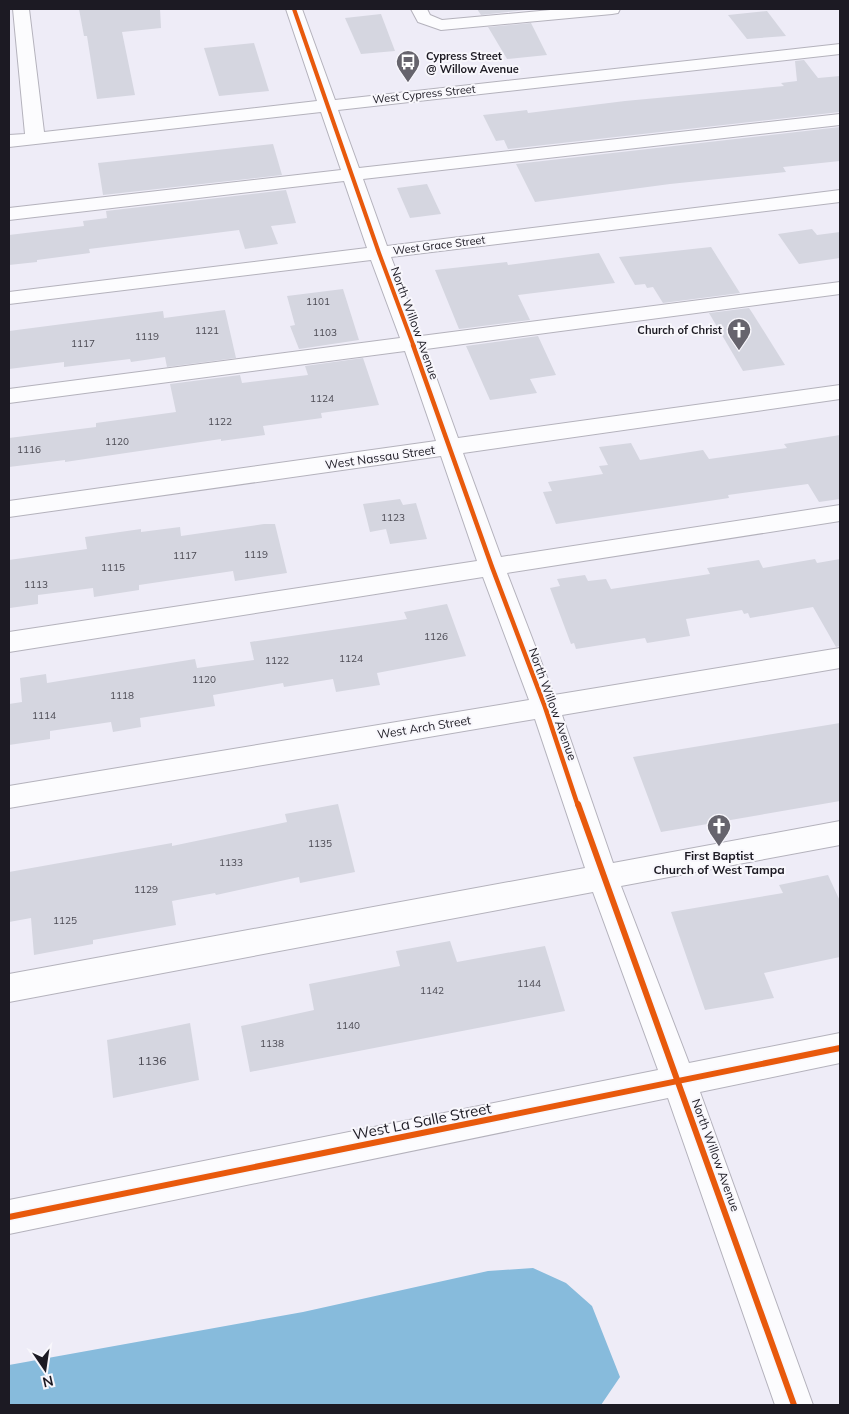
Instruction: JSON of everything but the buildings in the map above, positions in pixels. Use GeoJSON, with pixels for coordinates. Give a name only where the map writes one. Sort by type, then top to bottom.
{"type":"FeatureCollection","features":[{"type":"Feature","properties":{"kind":"street"},"geometry":{"type":"LineString","coordinates":[[21,9],[35,138]]}},
{"type":"Feature","properties":{"kind":"street","name":"North Willow Avenue"},"geometry":{"type":"LineString","coordinates":[[294,9],[379,253],[492,567],[545,707],[603,878],[679,1082],[794,1405]]}},
{"type":"Feature","properties":{"kind":"street"},"geometry":{"type":"LineString","coordinates":[[419,9],[423,18],[441,25],[612,9]]}},
{"type":"Feature","properties":{"kind":"street","name":"West Cypress Street"},"geometry":{"type":"LineString","coordinates":[[9,141],[840,48]]}},
{"type":"Feature","properties":{"kind":"street"},"geometry":{"type":"LineString","coordinates":[[9,214],[840,119]]}},
{"type":"Feature","properties":{"kind":"street","name":"West Grace Street"},"geometry":{"type":"LineString","coordinates":[[9,298],[840,196]]}},
{"type":"Feature","properties":{"kind":"street"},"geometry":{"type":"LineString","coordinates":[[9,396],[840,288]]}},
{"type":"Feature","properties":{"kind":"street","name":"West Nassau Street"},"geometry":{"type":"LineString","coordinates":[[9,509],[840,392]]}},
{"type":"Feature","properties":{"kind":"street"},"geometry":{"type":"LineString","coordinates":[[9,642],[840,512]]}},
{"type":"Feature","properties":{"kind":"street","name":"West Arch Street"},"geometry":{"type":"LineString","coordinates":[[9,797],[840,658]]}},
{"type":"Feature","properties":{"kind":"street"},"geometry":{"type":"LineString","coordinates":[[9,988],[840,833]]}},
{"type":"Feature","properties":{"kind":"street","name":"West La Salle Street"},"geometry":{"type":"LineString","coordinates":[[9,1218],[840,1048]]}},
{"type":"Feature","properties":{"kind":"water"},"geometry":{"type":"Polygon","coordinates":[[[533,1268],[566,1283],[592,1306],[620,1377],[601,1405],[9,1405],[9,1365],[303,1312],[488,1271],[533,1268]]]}},
{"type":"Feature","properties":{"kind":"cycle path"},"geometry":{"type":"LineString","coordinates":[[294,9],[379,253],[492,567],[545,707],[603,878],[679,1081],[794,1405]]}},
{"type":"Feature","properties":{"kind":"cycle path"},"geometry":{"type":"LineString","coordinates":[[9,1217],[840,1048]]}},
{"type":"Feature","properties":{"kind":"place","name":"Cypress Street @ Willow Avenue"},"geometry":{"type":"Point","coordinates":[408,83]}},
{"type":"Feature","properties":{"kind":"place","name":"Church of Christ"},"geometry":{"type":"Point","coordinates":[739,351]}},
{"type":"Feature","properties":{"kind":"place","name":"First Baptist Church of West Tampa"},"geometry":{"type":"Point","coordinates":[719,847]}}]}
